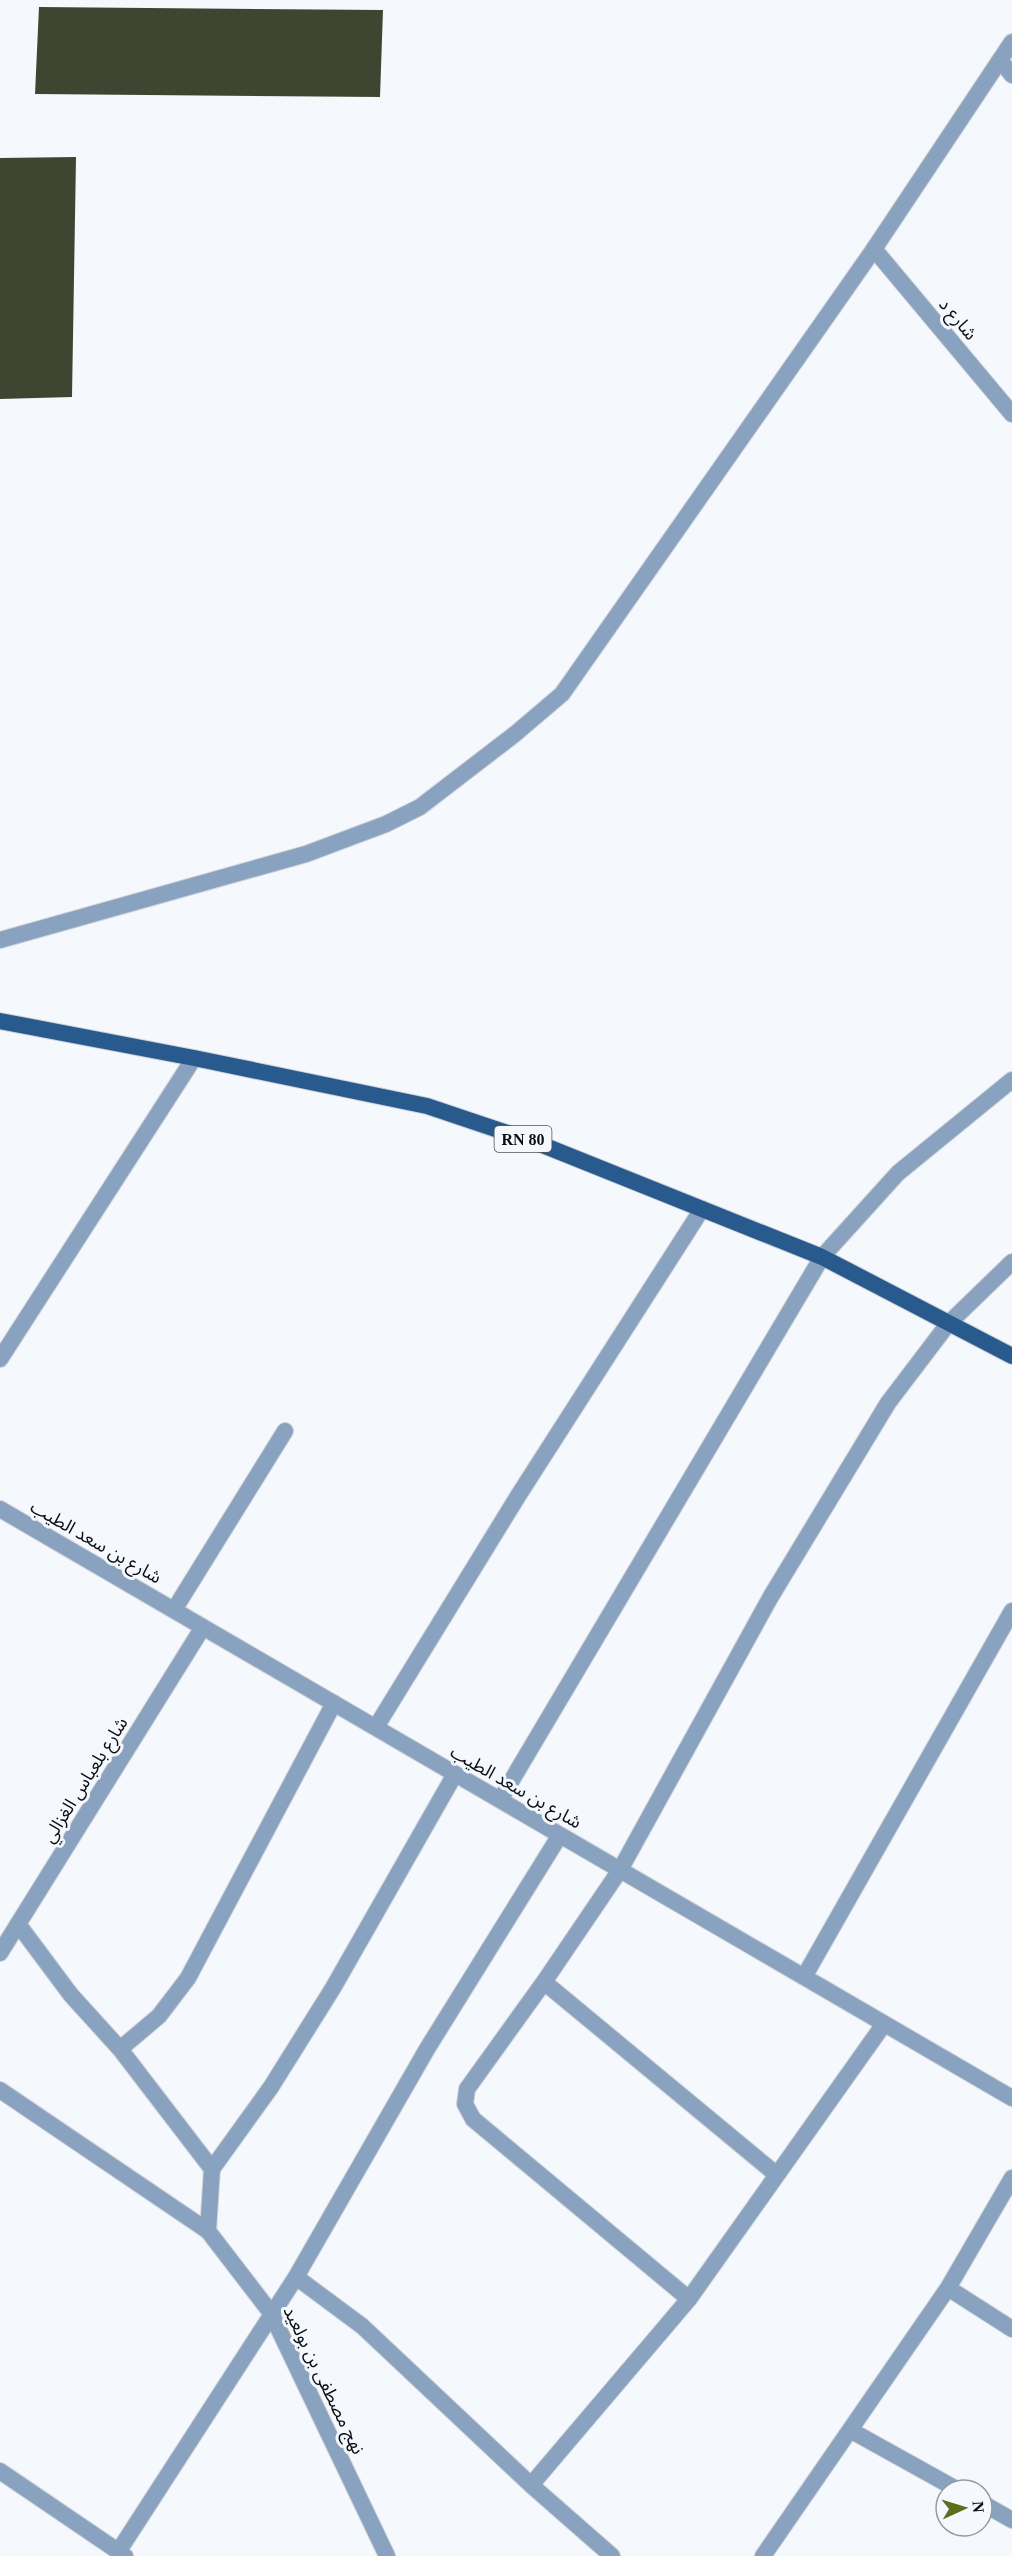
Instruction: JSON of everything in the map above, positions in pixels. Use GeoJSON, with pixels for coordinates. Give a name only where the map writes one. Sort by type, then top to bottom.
{"type":"FeatureCollection","features":[{"type":"Feature","properties":{"kind":"main road","name":"RN 80"},"geometry":{"type":"LineString","coordinates":[[0,1021],[427,1106],[540,1144],[822,1257],[1012,1356]]}},
{"type":"Feature","properties":{"kind":"street"},"geometry":{"type":"LineString","coordinates":[[0,940],[306,854],[386,824],[420,807],[515,734],[562,694],[874,249],[1012,42]]}},
{"type":"Feature","properties":{"kind":"street"},"geometry":{"type":"LineString","coordinates":[[1000,60],[1012,75]]}},
{"type":"Feature","properties":{"kind":"street","name":"شارع د"},"geometry":{"type":"LineString","coordinates":[[874,249],[1012,414]]}},
{"type":"Feature","properties":{"kind":"street"},"geometry":{"type":"LineString","coordinates":[[0,1359],[194,1058]]}},
{"type":"Feature","properties":{"kind":"street"},"geometry":{"type":"LineString","coordinates":[[500,1800],[822,1257],[898,1173],[1012,1080]]}},
{"type":"Feature","properties":{"kind":"street"},"geometry":{"type":"LineString","coordinates":[[376,1727],[518,1496],[702,1209]]}},
{"type":"Feature","properties":{"kind":"street"},"geometry":{"type":"LineString","coordinates":[[689,2299],[473,2119],[465,2104],[467,2089],[544,1982],[620,1870],[770,1598],[888,1403],[948,1324],[1012,1262]]}},
{"type":"Feature","properties":{"kind":"street"},"geometry":{"type":"LineString","coordinates":[[174,1610],[285,1431]]}},
{"type":"Feature","properties":{"kind":"street","name":"شارع بن سعد الطيب"},"geometry":{"type":"LineString","coordinates":[[0,1509],[1012,2098]]}},
{"type":"Feature","properties":{"kind":"street"},"geometry":{"type":"LineString","coordinates":[[804,1977],[1012,1611]]}},
{"type":"Feature","properties":{"kind":"street","name":"شارع بلعباس الغزالي"},"geometry":{"type":"LineString","coordinates":[[0,1953],[203,1627]]}},
{"type":"Feature","properties":{"kind":"street"},"geometry":{"type":"LineString","coordinates":[[120,2049],[159,2016],[188,1978],[334,1703]]}},
{"type":"Feature","properties":{"kind":"street"},"geometry":{"type":"LineString","coordinates":[[208,2230],[212,2169],[271,2087],[333,1988],[455,1774]]}},
{"type":"Feature","properties":{"kind":"street"},"geometry":{"type":"LineString","coordinates":[[0,2471],[121,2554],[271,2313],[296,2277],[428,2049],[560,1835]]}},
{"type":"Feature","properties":{"kind":"street"},"geometry":{"type":"LineString","coordinates":[[18,1924],[71,1995],[120,2049],[212,2169]]}},
{"type":"Feature","properties":{"kind":"street"},"geometry":{"type":"LineString","coordinates":[[544,1982],[777,2175]]}},
{"type":"Feature","properties":{"kind":"street"},"geometry":{"type":"LineString","coordinates":[[531,2485],[689,2299],[885,2024]]}},
{"type":"Feature","properties":{"kind":"street","name":"نهج مصطفى بن بولعيد"},"geometry":{"type":"LineString","coordinates":[[0,2090],[208,2230],[271,2313],[387,2556]]}},
{"type":"Feature","properties":{"kind":"street"},"geometry":{"type":"LineString","coordinates":[[763,2556],[948,2288],[1012,2178]]}},
{"type":"Feature","properties":{"kind":"street"},"geometry":{"type":"LineString","coordinates":[[296,2277],[362,2326],[531,2485],[612,2556]]}},
{"type":"Feature","properties":{"kind":"street"},"geometry":{"type":"LineString","coordinates":[[948,2288],[1012,2329]]}},
{"type":"Feature","properties":{"kind":"street"},"geometry":{"type":"LineString","coordinates":[[850,2430],[936,2478]]}},
{"type":"Feature","properties":{"kind":"street"},"geometry":{"type":"LineString","coordinates":[[994,2510],[1012,2520]]}},
{"type":"Feature","properties":{"kind":"building"},"geometry":{"type":"Polygon","coordinates":[[[39,7],[383,10],[380,97],[35,94],[39,7]]]}},
{"type":"Feature","properties":{"kind":"building"},"geometry":{"type":"Polygon","coordinates":[[[76,157],[72,397],[0,399],[0,158],[76,157]]]}}]}
